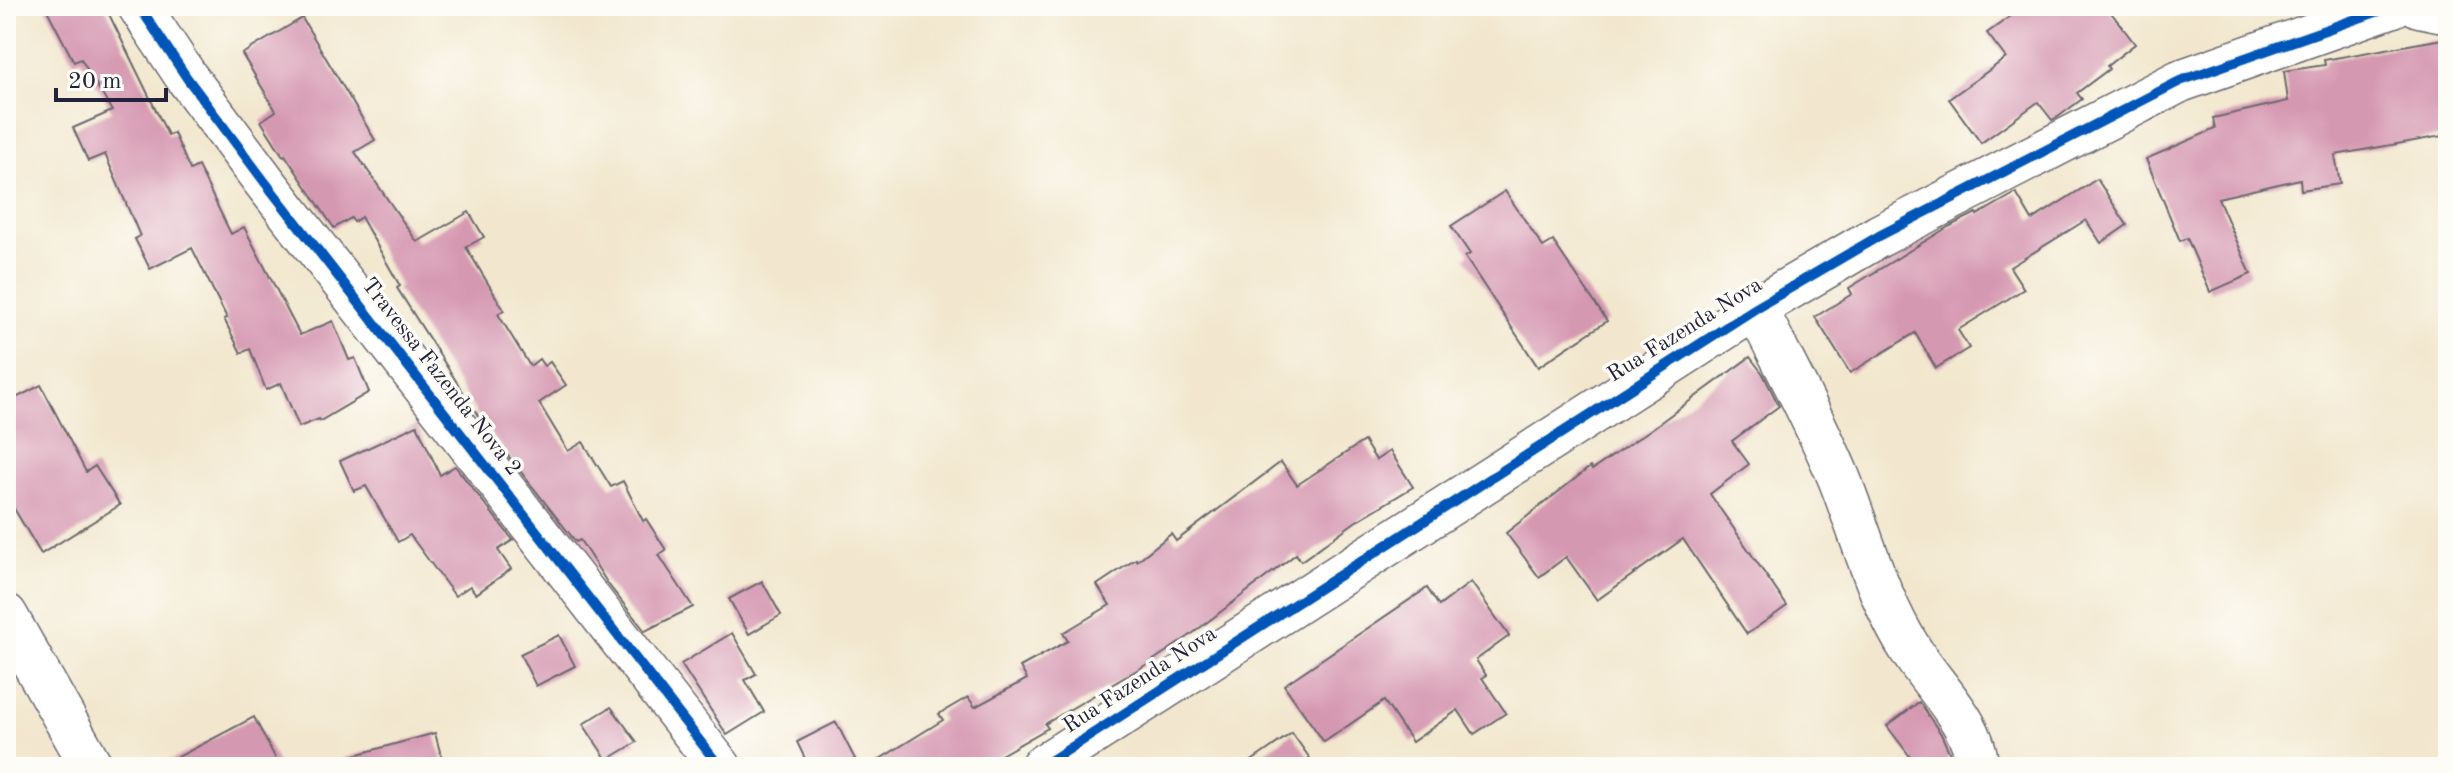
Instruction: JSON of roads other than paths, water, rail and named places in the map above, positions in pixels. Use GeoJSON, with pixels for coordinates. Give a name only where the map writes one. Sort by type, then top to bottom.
{"type":"FeatureCollection","features":[{"type":"Feature","properties":{"kind":"street","name":"Travessa Fazenda Nova 2"},"geometry":{"type":"LineString","coordinates":[[139,6],[187,78],[264,181],[720,767]]}},
{"type":"Feature","properties":{"kind":"street","name":"Rua Fazenda Nova"},"geometry":{"type":"LineString","coordinates":[[1041,767],[1756,308],[1879,236],[2180,81],[2393,6]]}},
{"type":"Feature","properties":{"kind":"street"},"geometry":{"type":"LineString","coordinates":[[2419,6],[2448,12]]}},
{"type":"Feature","properties":{"kind":"street"},"geometry":{"type":"LineString","coordinates":[[1756,308],[1823,441],[1897,624],[1929,679],[1971,736],[1976,747],[1977,767]]}},
{"type":"Feature","properties":{"kind":"street"},"geometry":{"type":"LineString","coordinates":[[6,615],[92,767]]}}]}
